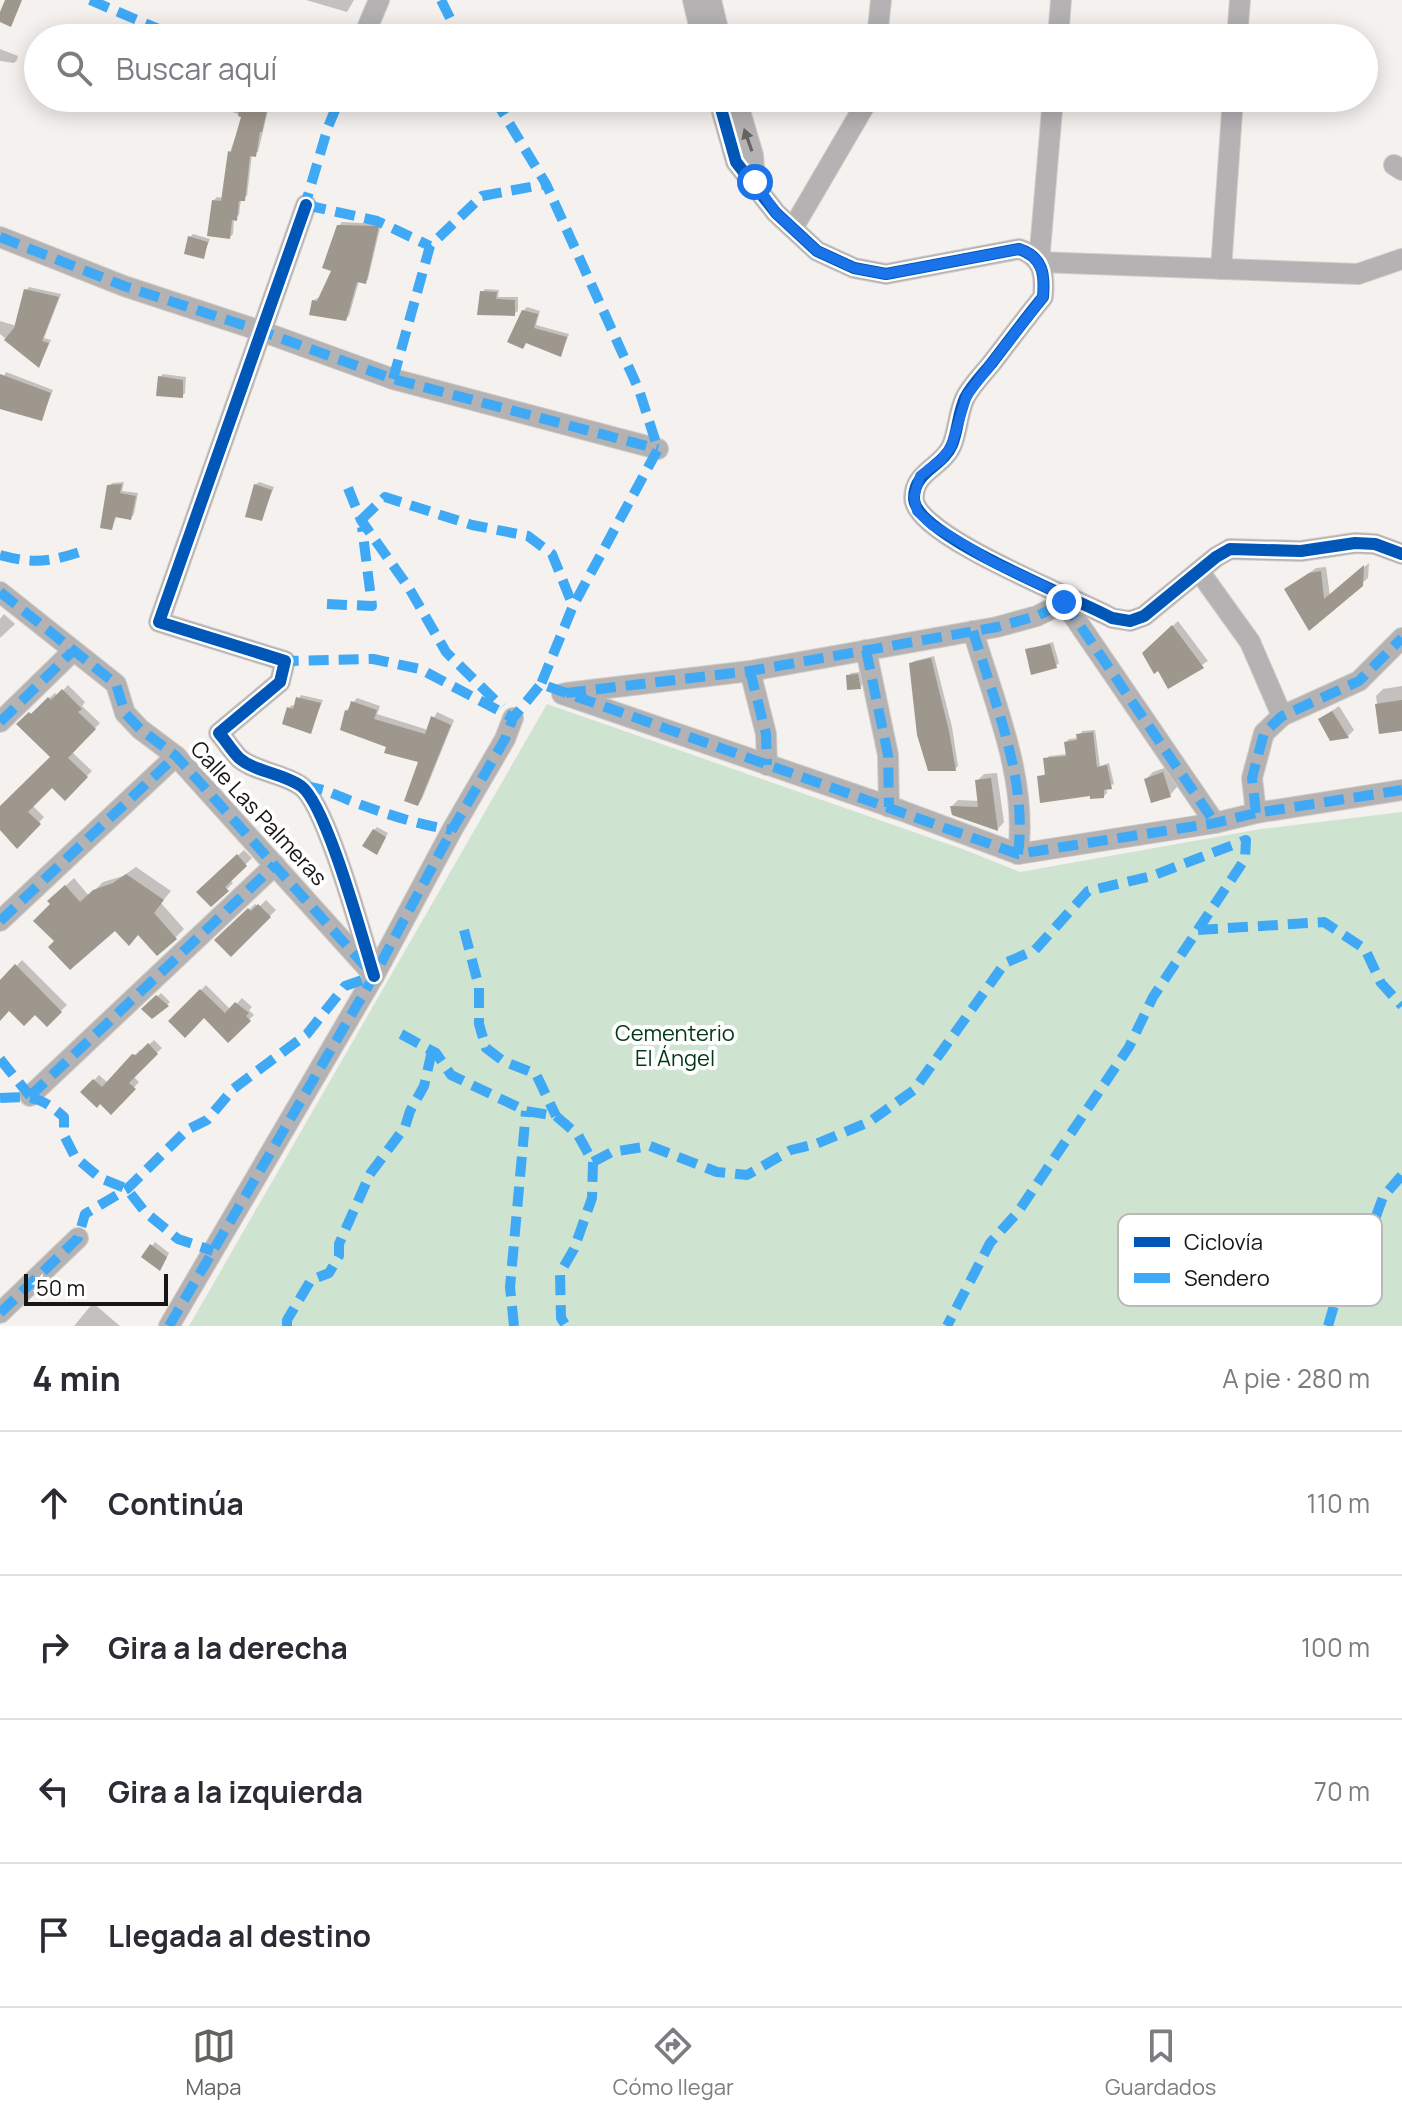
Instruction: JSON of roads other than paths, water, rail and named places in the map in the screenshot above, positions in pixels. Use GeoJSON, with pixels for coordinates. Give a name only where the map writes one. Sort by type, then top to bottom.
{"type":"FeatureCollection","features":[{"type":"Feature","properties":{"kind":"street"},"geometry":{"type":"LineString","coordinates":[[369,24],[379,0]]}},
{"type":"Feature","properties":{"kind":"street"},"geometry":{"type":"LineString","coordinates":[[693,0],[699,24]]}},
{"type":"Feature","properties":{"kind":"street"},"geometry":{"type":"LineString","coordinates":[[711,0],[717,24]]}},
{"type":"Feature","properties":{"kind":"street"},"geometry":{"type":"LineString","coordinates":[[878,24],[881,0]]}},
{"type":"Feature","properties":{"kind":"street"},"geometry":{"type":"LineString","coordinates":[[1059,24],[1061,0]]}},
{"type":"Feature","properties":{"kind":"street"},"geometry":{"type":"LineString","coordinates":[[1238,24],[1240,0]]}},
{"type":"Feature","properties":{"kind":"street"},"geometry":{"type":"LineString","coordinates":[[722,112],[736,162],[755,182],[776,213],[817,251],[854,268],[886,274],[1019,249],[1030,253],[1039,262],[1045,277],[1043,297],[967,395],[951,447],[942,459],[920,476],[914,497],[917,511],[932,525],[991,561],[1068,600],[1112,618],[1130,621],[1144,616],[1230,549],[1301,551],[1355,543],[1375,544],[1402,554]]}},
{"type":"Feature","properties":{"kind":"street"},"geometry":{"type":"LineString","coordinates":[[740,112],[753,155],[755,182]]}},
{"type":"Feature","properties":{"kind":"street"},"geometry":{"type":"LineString","coordinates":[[793,228],[861,112]]}},
{"type":"Feature","properties":{"kind":"street"},"geometry":{"type":"LineString","coordinates":[[1039,262],[1052,112]]}},
{"type":"Feature","properties":{"kind":"street"},"geometry":{"type":"LineString","coordinates":[[1221,269],[1232,112]]}},
{"type":"Feature","properties":{"kind":"street"},"geometry":{"type":"LineString","coordinates":[[306,205],[159,622],[285,661],[280,682],[219,733],[240,759],[303,786],[313,802],[346,885],[374,976]]}},
{"type":"Feature","properties":{"kind":"street"},"geometry":{"type":"LineString","coordinates":[[0,237],[124,286],[393,379],[658,449]]}},
{"type":"Feature","properties":{"kind":"street"},"geometry":{"type":"LineString","coordinates":[[1039,262],[1358,274],[1402,259]]}},
{"type":"Feature","properties":{"kind":"street"},"geometry":{"type":"LineString","coordinates":[[1199,571],[1250,642],[1282,716]]}},
{"type":"Feature","properties":{"kind":"street","name":"Calle Las Palmeras"},"geometry":{"type":"LineString","coordinates":[[0,592],[116,684],[125,713],[140,729],[176,756],[374,976]]}},
{"type":"Feature","properties":{"kind":"street"},"geometry":{"type":"LineString","coordinates":[[1068,600],[1037,616],[973,631],[750,671],[562,694],[1018,854],[1402,790]]}},
{"type":"Feature","properties":{"kind":"street"},"geometry":{"type":"LineString","coordinates":[[1068,600],[1215,823]]}},
{"type":"Feature","properties":{"kind":"street"},"geometry":{"type":"LineString","coordinates":[[973,631],[1012,760],[1021,831],[1018,854]]}},
{"type":"Feature","properties":{"kind":"street"},"geometry":{"type":"LineString","coordinates":[[1256,813],[1252,778],[1264,733],[1282,716],[1359,681],[1402,638]]}},
{"type":"Feature","properties":{"kind":"street"},"geometry":{"type":"LineString","coordinates":[[866,650],[888,755],[889,807]]}},
{"type":"Feature","properties":{"kind":"street"},"geometry":{"type":"LineString","coordinates":[[0,722],[72,652]]}},
{"type":"Feature","properties":{"kind":"street"},"geometry":{"type":"LineString","coordinates":[[750,671],[766,734],[767,765]]}},
{"type":"Feature","properties":{"kind":"street"},"geometry":{"type":"LineString","coordinates":[[169,1326],[374,976],[505,739],[513,718]]}},
{"type":"Feature","properties":{"kind":"street"},"geometry":{"type":"LineString","coordinates":[[0,921],[176,756]]}},
{"type":"Feature","properties":{"kind":"street"},"geometry":{"type":"LineString","coordinates":[[30,1096],[275,865]]}},
{"type":"Feature","properties":{"kind":"street"},"geometry":{"type":"LineString","coordinates":[[0,1313],[78,1238]]}},
{"type":"Feature","properties":{"kind":"park label","name":"Cementerio El Ángel"},"geometry":{"type":"Point","coordinates":[675,1046]}}]}
